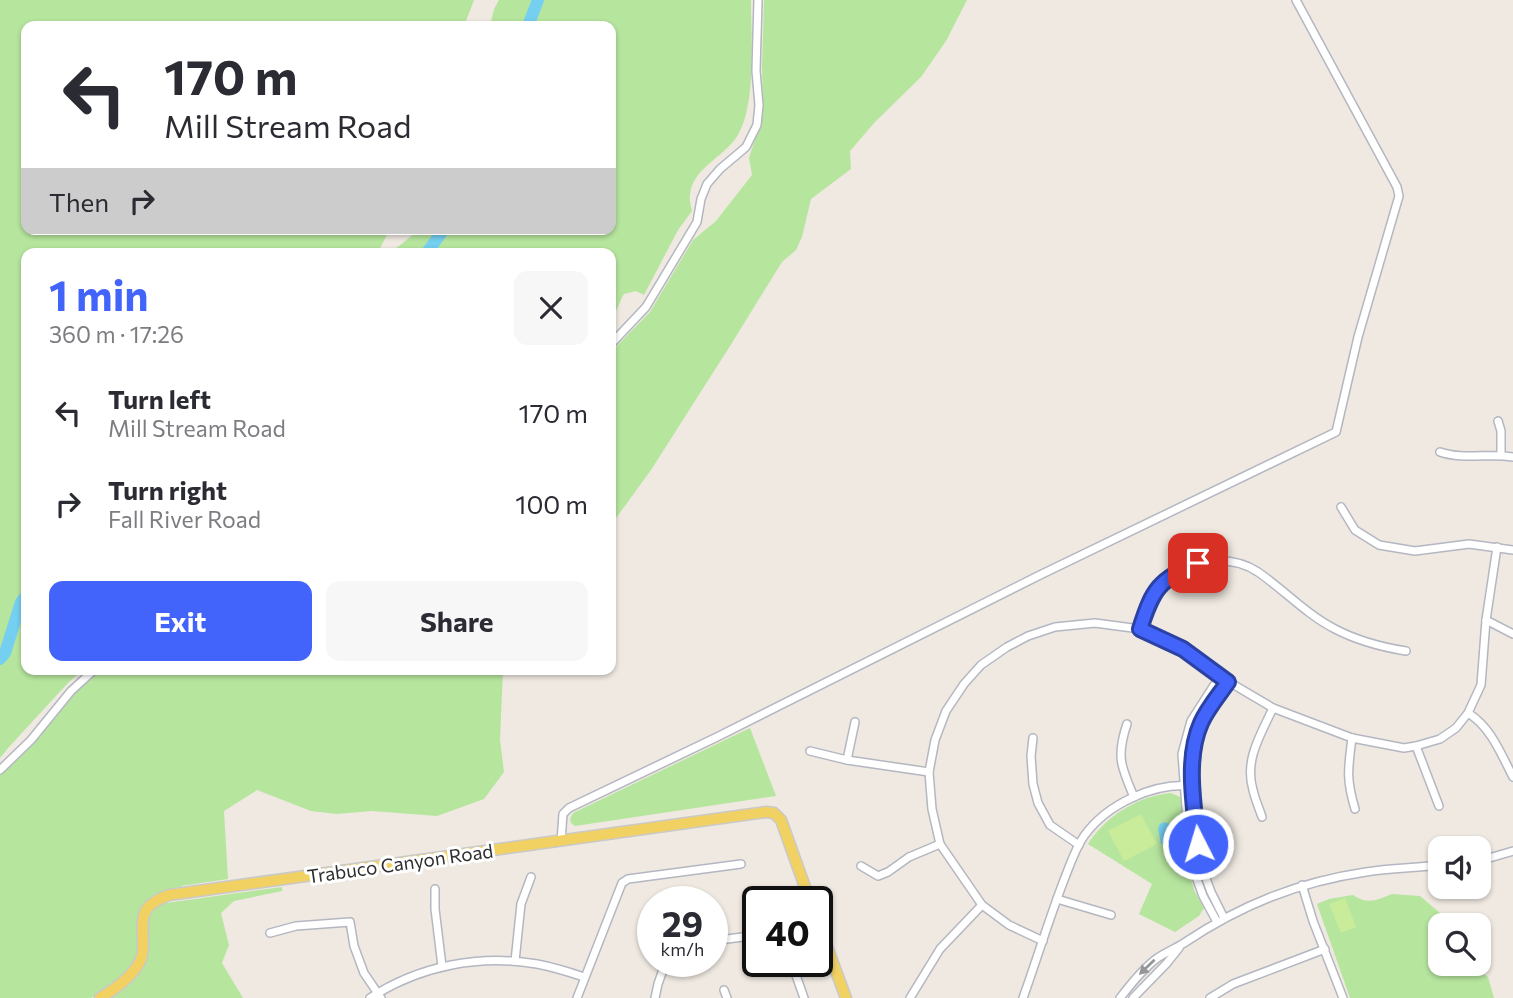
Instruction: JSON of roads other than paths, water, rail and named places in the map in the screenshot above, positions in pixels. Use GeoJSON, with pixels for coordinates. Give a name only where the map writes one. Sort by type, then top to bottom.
{"type":"FeatureCollection","features":[{"type":"Feature","properties":{"kind":"main road","name":"Trabuco Canyon Road"},"geometry":{"type":"LineString","coordinates":[[100,998],[118,986],[138,964],[143,954],[144,911],[154,901],[169,895],[766,812],[774,813],[781,820],[805,886]]}},
{"type":"Feature","properties":{"kind":"main road"},"geometry":{"type":"LineString","coordinates":[[833,963],[846,998]]}},
{"type":"Feature","properties":{"kind":"street"},"geometry":{"type":"LineString","coordinates":[[616,339],[646,307],[697,222],[707,184],[746,147],[757,125],[758,0]]}},
{"type":"Feature","properties":{"kind":"street"},"geometry":{"type":"LineString","coordinates":[[561,841],[563,814],[569,808],[1336,432],[1358,337],[1399,196],[1397,187],[1296,0]]}},
{"type":"Feature","properties":{"kind":"street"},"geometry":{"type":"LineString","coordinates":[[1498,421],[1501,431],[1501,455]]}},
{"type":"Feature","properties":{"kind":"street"},"geometry":{"type":"LineString","coordinates":[[1440,452],[1451,456],[1513,457]]}},
{"type":"Feature","properties":{"kind":"street"},"geometry":{"type":"LineString","coordinates":[[1341,507],[1355,530],[1379,545],[1415,551],[1469,544],[1513,550]]}},
{"type":"Feature","properties":{"kind":"street"},"geometry":{"type":"LineString","coordinates":[[1043,942],[1009,925],[982,905],[940,844],[932,809],[929,772],[935,740],[946,711],[981,665],[1028,636],[1055,627],[1095,622],[1140,629],[1183,649],[1228,682],[1273,708],[1352,738],[1396,747],[1416,746],[1440,739],[1456,728],[1468,713],[1480,685],[1497,547]]}},
{"type":"Feature","properties":{"kind":"street"},"geometry":{"type":"LineString","coordinates":[[1140,629],[1149,602],[1173,574],[1198,563],[1229,561],[1256,571],[1297,604],[1335,629],[1375,646],[1406,651]]}},
{"type":"Feature","properties":{"kind":"street"},"geometry":{"type":"LineString","coordinates":[[1486,620],[1513,634]]}},
{"type":"Feature","properties":{"kind":"street"},"geometry":{"type":"LineString","coordinates":[[0,770],[31,740],[71,691],[89,675]]}},
{"type":"Feature","properties":{"kind":"street"},"geometry":{"type":"LineString","coordinates":[[1220,676],[1191,721],[1182,754],[1190,860],[1203,897],[1221,920]]}},
{"type":"Feature","properties":{"kind":"street"},"geometry":{"type":"LineString","coordinates":[[1221,920],[1200,862],[1192,757],[1201,723],[1228,682]]}},
{"type":"Feature","properties":{"kind":"street"},"geometry":{"type":"LineString","coordinates":[[1262,817],[1252,788],[1251,761],[1273,708]]}},
{"type":"Feature","properties":{"kind":"street"},"geometry":{"type":"LineString","coordinates":[[1468,713],[1488,730],[1513,777]]}},
{"type":"Feature","properties":{"kind":"street"},"geometry":{"type":"LineString","coordinates":[[847,760],[855,722]]}},
{"type":"Feature","properties":{"kind":"street"},"geometry":{"type":"LineString","coordinates":[[1127,724],[1120,760],[1134,797]]}},
{"type":"Feature","properties":{"kind":"street"},"geometry":{"type":"LineString","coordinates":[[1033,738],[1033,784],[1038,803],[1050,825],[1079,845]]}},
{"type":"Feature","properties":{"kind":"street"},"geometry":{"type":"LineString","coordinates":[[1352,738],[1347,771],[1355,809]]}},
{"type":"Feature","properties":{"kind":"street"},"geometry":{"type":"LineString","coordinates":[[1416,746],[1439,806]]}},
{"type":"Feature","properties":{"kind":"street"},"geometry":{"type":"LineString","coordinates":[[810,751],[847,760],[929,772]]}},
{"type":"Feature","properties":{"kind":"street"},"geometry":{"type":"LineString","coordinates":[[1023,998],[1057,899],[1084,836],[1115,806],[1134,797],[1146,792],[1184,785],[1193,786]]}},
{"type":"Feature","properties":{"kind":"street"},"geometry":{"type":"LineString","coordinates":[[861,866],[878,876],[909,857],[940,844]]}},
{"type":"Feature","properties":{"kind":"street"},"geometry":{"type":"LineString","coordinates":[[1491,857],[1513,851]]}},
{"type":"Feature","properties":{"kind":"street"},"geometry":{"type":"LineString","coordinates":[[577,998],[624,881],[741,864]]}},
{"type":"Feature","properties":{"kind":"street"},"geometry":{"type":"LineString","coordinates":[[1120,998],[1157,958],[1221,920],[1264,899],[1302,885],[1368,872],[1428,866]]}},
{"type":"Feature","properties":{"kind":"street"},"geometry":{"type":"LineString","coordinates":[[515,961],[521,904],[531,877]]}},
{"type":"Feature","properties":{"kind":"street"},"geometry":{"type":"LineString","coordinates":[[1302,885],[1343,998]]}},
{"type":"Feature","properties":{"kind":"street"},"geometry":{"type":"LineString","coordinates":[[435,889],[442,966]]}},
{"type":"Feature","properties":{"kind":"street"},"geometry":{"type":"LineString","coordinates":[[1057,899],[1111,915]]}},
{"type":"Feature","properties":{"kind":"street"},"geometry":{"type":"LineString","coordinates":[[910,998],[940,949],[982,905]]}},
{"type":"Feature","properties":{"kind":"street"},"geometry":{"type":"LineString","coordinates":[[270,933],[296,926],[350,922],[364,973],[379,995]]}},
{"type":"Feature","properties":{"kind":"street"},"geometry":{"type":"LineString","coordinates":[[1133,998],[1182,945]]}},
{"type":"Feature","properties":{"kind":"street"},"geometry":{"type":"LineString","coordinates":[[1210,998],[1233,984],[1325,949]]}},
{"type":"Feature","properties":{"kind":"street"},"geometry":{"type":"LineString","coordinates":[[370,998],[417,974],[442,966],[470,962],[515,961],[538,964],[584,977]]}},
{"type":"Feature","properties":{"kind":"street"},"geometry":{"type":"LineString","coordinates":[[655,998],[660,977]]}},
{"type":"Feature","properties":{"kind":"street"},"geometry":{"type":"LineString","coordinates":[[797,977],[804,998]]}},
{"type":"Feature","properties":{"kind":"water"},"geometry":{"type":"Polygon","coordinates":[[[1164,822],[1179,827],[1180,849],[1168,850],[1167,844],[1161,844],[1158,829],[1164,822]]]}},
{"type":"Feature","properties":{"kind":"waterway"},"geometry":{"type":"LineString","coordinates":[[530,21],[538,0]]}},
{"type":"Feature","properties":{"kind":"waterway"},"geometry":{"type":"LineString","coordinates":[[430,248],[440,235]]}},
{"type":"Feature","properties":{"kind":"waterway"},"geometry":{"type":"LineString","coordinates":[[0,659],[5,653],[21,602]]}}]}
